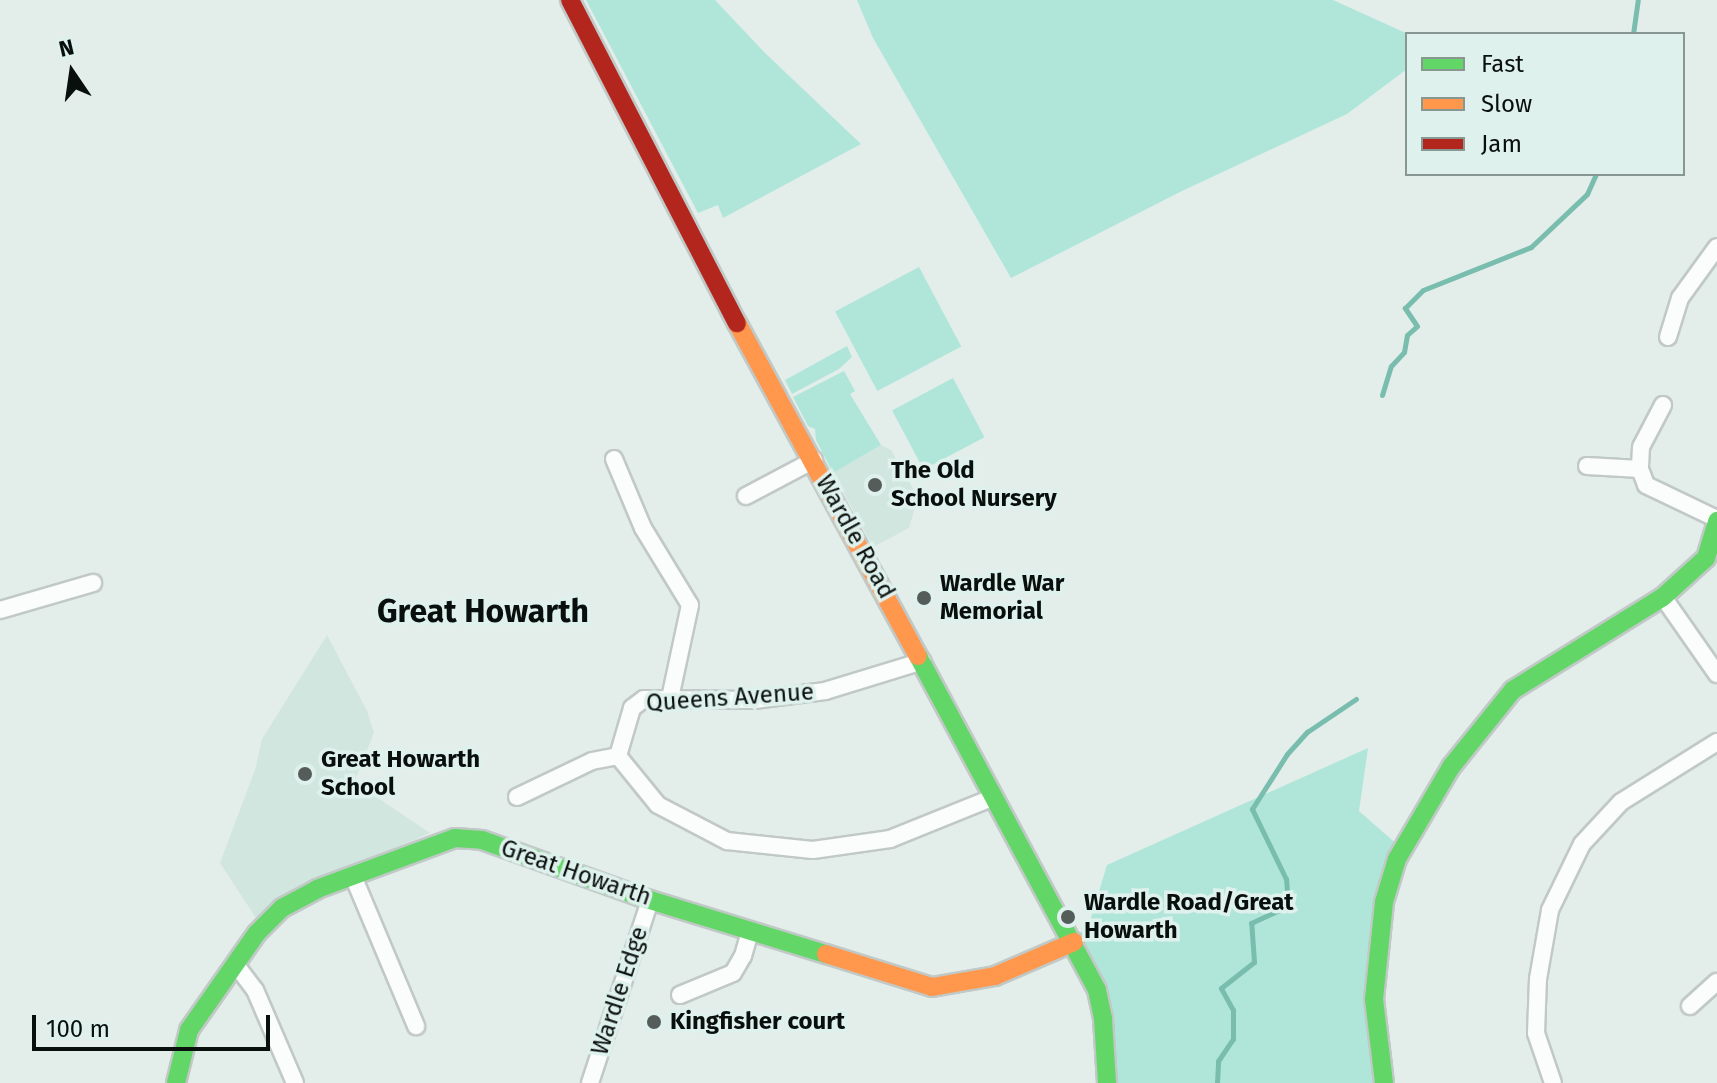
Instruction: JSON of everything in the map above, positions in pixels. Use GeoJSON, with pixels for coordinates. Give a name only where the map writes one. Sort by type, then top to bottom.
{"type":"FeatureCollection","features":[{"type":"Feature","properties":{"kind":"street","name":"Wardle Road"},"geometry":{"type":"LineString","coordinates":[[570,0],[694,244],[1074,942],[1097,990],[1103,1019],[1107,1083]]}},
{"type":"Feature","properties":{"kind":"street"},"geometry":{"type":"LineString","coordinates":[[1668,337],[1680,298],[1717,247]]}},
{"type":"Feature","properties":{"kind":"street"},"geometry":{"type":"LineString","coordinates":[[1384,1083],[1374,999],[1375,962],[1384,902],[1404,846],[1451,767],[1513,690],[1663,597],[1706,558],[1717,520],[1646,485],[1640,469],[1641,447],[1663,405]]}},
{"type":"Feature","properties":{"kind":"street"},"geometry":{"type":"LineString","coordinates":[[614,459],[643,528],[690,605],[670,698]]}},
{"type":"Feature","properties":{"kind":"street"},"geometry":{"type":"LineString","coordinates":[[746,496],[814,460]]}},
{"type":"Feature","properties":{"kind":"street"},"geometry":{"type":"LineString","coordinates":[[1587,466],[1640,469]]}},
{"type":"Feature","properties":{"kind":"street"},"geometry":{"type":"LineString","coordinates":[[0,610],[93,583]]}},
{"type":"Feature","properties":{"kind":"street"},"geometry":{"type":"LineString","coordinates":[[1663,597],[1717,674]]}},
{"type":"Feature","properties":{"kind":"street","name":"Queens Avenue"},"geometry":{"type":"LineString","coordinates":[[618,756],[632,708],[644,699],[754,700],[825,691],[923,661]]}},
{"type":"Feature","properties":{"kind":"street"},"geometry":{"type":"LineString","coordinates":[[1553,1083],[1536,1033],[1538,979],[1550,910],[1571,866],[1582,844],[1621,802],[1717,742]]}},
{"type":"Feature","properties":{"kind":"street"},"geometry":{"type":"LineString","coordinates":[[517,797],[592,761],[618,756],[658,805],[727,841],[813,850],[890,839],[994,797]]}},
{"type":"Feature","properties":{"kind":"street","name":"Great Howarth"},"geometry":{"type":"LineString","coordinates":[[176,1083],[189,1030],[257,933],[282,908],[317,889],[455,838],[482,840],[650,900],[932,987],[995,976],[1074,942]]}},
{"type":"Feature","properties":{"kind":"street"},"geometry":{"type":"LineString","coordinates":[[353,876],[416,1026]]}},
{"type":"Feature","properties":{"kind":"street","name":"Wardle Edge"},"geometry":{"type":"LineString","coordinates":[[590,1083],[650,900]]}},
{"type":"Feature","properties":{"kind":"street"},"geometry":{"type":"LineString","coordinates":[[680,995],[733,973],[743,956],[750,931]]}},
{"type":"Feature","properties":{"kind":"street"},"geometry":{"type":"LineString","coordinates":[[236,965],[255,990],[295,1083]]}},
{"type":"Feature","properties":{"kind":"street"},"geometry":{"type":"LineString","coordinates":[[1690,1006],[1717,982]]}},
{"type":"Feature","properties":{"kind":"shaded area","name":"The Old School Nursery"},"geometry":{"type":"Polygon","coordinates":[[[881,445],[891,450],[918,497],[909,528],[873,547],[833,473],[881,445]]]}},
{"type":"Feature","properties":{"kind":"shaded area","name":"Great Howarth School"},"geometry":{"type":"Polygon","coordinates":[[[327,635],[367,711],[374,733],[354,782],[430,833],[292,893],[256,918],[220,863],[256,767],[262,739],[327,635]]]}},
{"type":"Feature","properties":{"kind":"green space"},"geometry":{"type":"Polygon","coordinates":[[[586,0],[715,0],[765,53],[861,144],[723,218],[718,205],[698,213],[586,0]]]}},
{"type":"Feature","properties":{"kind":"green space"},"geometry":{"type":"Polygon","coordinates":[[[857,0],[1333,0],[1405,33],[1405,70],[1347,114],[1182,191],[1011,278],[873,38],[857,0]]]}},
{"type":"Feature","properties":{"kind":"green space"},"geometry":{"type":"Polygon","coordinates":[[[919,267],[961,346],[877,391],[835,312],[919,267]]]}},
{"type":"Feature","properties":{"kind":"green space"},"geometry":{"type":"Polygon","coordinates":[[[847,346],[852,357],[839,369],[792,394],[785,380],[847,346]]]}},
{"type":"Feature","properties":{"kind":"green space"},"geometry":{"type":"Polygon","coordinates":[[[844,371],[855,391],[850,394],[881,445],[833,473],[816,440],[815,429],[808,426],[793,397],[844,371]]]}},
{"type":"Feature","properties":{"kind":"green space"},"geometry":{"type":"Polygon","coordinates":[[[953,378],[984,437],[924,470],[892,410],[953,378]]]}},
{"type":"Feature","properties":{"kind":"green space"},"geometry":{"type":"Polygon","coordinates":[[[1368,748],[1359,811],[1400,847],[1381,901],[1380,1083],[1115,1083],[1077,937],[1090,921],[1107,865],[1368,748]]]}},
{"type":"Feature","properties":{"kind":"waterway"},"geometry":{"type":"LineString","coordinates":[[1633,32],[1638,0]]}},
{"type":"Feature","properties":{"kind":"waterway"},"geometry":{"type":"LineString","coordinates":[[1382,395],[1391,366],[1404,352],[1407,335],[1417,326],[1405,308],[1423,290],[1531,247],[1587,194],[1595,176]]}},
{"type":"Feature","properties":{"kind":"waterway"},"geometry":{"type":"LineString","coordinates":[[1217,1083],[1218,1061],[1233,1039],[1233,1010],[1221,988],[1254,962],[1251,923],[1288,906],[1286,879],[1252,809],[1287,754],[1307,732],[1356,699]]}},
{"type":"Feature","properties":{"kind":"traffic: fast"},"geometry":{"type":"LineString","coordinates":[[1384,1083],[1374,999],[1384,902],[1397,859],[1451,767],[1513,690],[1663,597],[1706,558],[1717,521]]}},
{"type":"Feature","properties":{"kind":"traffic: fast"},"geometry":{"type":"LineString","coordinates":[[918,656],[1097,990],[1103,1019],[1107,1083]]}},
{"type":"Feature","properties":{"kind":"traffic: fast"},"geometry":{"type":"LineString","coordinates":[[176,1083],[189,1030],[257,933],[282,908],[317,889],[455,838],[482,840],[650,900],[826,954]]}},
{"type":"Feature","properties":{"kind":"traffic: slow"},"geometry":{"type":"LineString","coordinates":[[737,323],[918,656]]}},
{"type":"Feature","properties":{"kind":"traffic: slow"},"geometry":{"type":"LineString","coordinates":[[826,954],[932,987],[995,976],[1074,942]]}},
{"type":"Feature","properties":{"kind":"traffic: jam"},"geometry":{"type":"LineString","coordinates":[[570,0],[737,323]]}},
{"type":"Feature","properties":{"kind":"place","name":"The Old School Nursery"},"geometry":{"type":"Point","coordinates":[875,485]}},
{"type":"Feature","properties":{"kind":"place","name":"Wardle War Memorial"},"geometry":{"type":"Point","coordinates":[924,598]}},
{"type":"Feature","properties":{"kind":"place","name":"Great Howarth School"},"geometry":{"type":"Point","coordinates":[305,774]}},
{"type":"Feature","properties":{"kind":"place","name":"Wardle Road/Great Howarth"},"geometry":{"type":"Point","coordinates":[1068,917]}},
{"type":"Feature","properties":{"kind":"place","name":"Kingfisher court"},"geometry":{"type":"Point","coordinates":[654,1022]}},
{"type":"Feature","properties":{"kind":"district","name":"Great Howarth"},"geometry":{"type":"Point","coordinates":[483,611]}}]}
